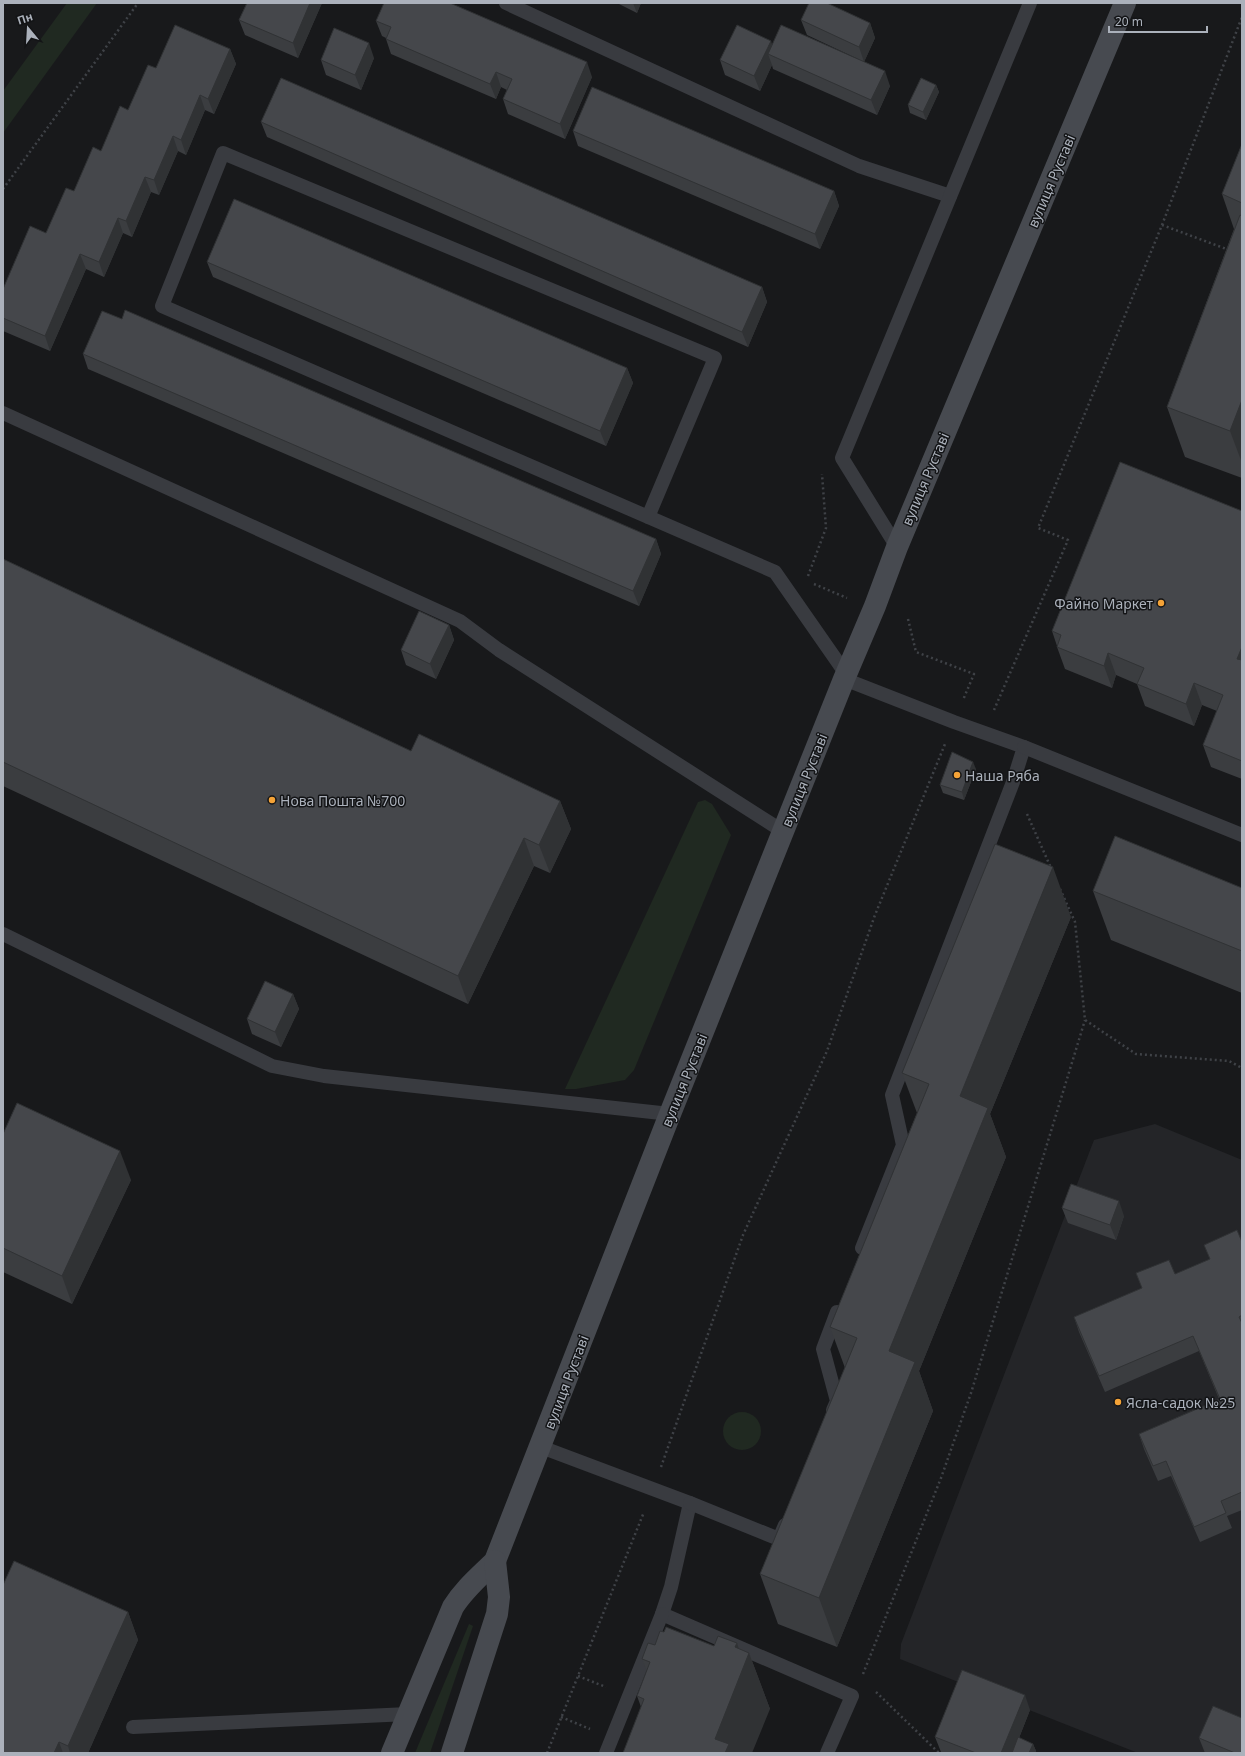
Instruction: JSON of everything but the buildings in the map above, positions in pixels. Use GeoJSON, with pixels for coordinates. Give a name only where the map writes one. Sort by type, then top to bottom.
{"type":"FeatureCollection","features":[{"type":"Feature","properties":{"kind":"main road","name":"вулиця Руставі"},"geometry":{"type":"LineString","coordinates":[[496,1561],[670,1114],[845,677],[875,606],[897,547],[1125,3]]}},
{"type":"Feature","properties":{"kind":"main road"},"geometry":{"type":"LineString","coordinates":[[392,1753],[453,1607],[460,1595],[469,1585],[496,1561]]}},
{"type":"Feature","properties":{"kind":"main road"},"geometry":{"type":"LineString","coordinates":[[452,1753],[497,1614],[499,1597],[496,1561]]}},
{"type":"Feature","properties":{"kind":"lane"},"geometry":{"type":"LineString","coordinates":[[506,3],[859,166],[950,196]]}},
{"type":"Feature","properties":{"kind":"lane"},"geometry":{"type":"LineString","coordinates":[[897,547],[842,458],[1030,3]]}},
{"type":"Feature","properties":{"kind":"lane"},"geometry":{"type":"LineString","coordinates":[[648,517],[715,358],[223,153],[162,306],[648,517],[775,572],[845,677],[954,722],[1024,747],[1242,835]]}},
{"type":"Feature","properties":{"kind":"lane"},"geometry":{"type":"LineString","coordinates":[[3,413],[460,621],[506,654],[784,832]]}},
{"type":"Feature","properties":{"kind":"lane"},"geometry":{"type":"LineString","coordinates":[[857,1261],[902,1145],[892,1095],[1013,782],[1024,747]]}},
{"type":"Feature","properties":{"kind":"lane"},"geometry":{"type":"LineString","coordinates":[[3,934],[272,1066],[324,1076],[670,1114]]}},
{"type":"Feature","properties":{"kind":"lane"},"geometry":{"type":"LineString","coordinates":[[828,1423],[837,1401],[823,1349],[843,1298]]}},
{"type":"Feature","properties":{"kind":"lane"},"geometry":{"type":"LineString","coordinates":[[541,1447],[690,1503],[779,1539],[791,1510]]}},
{"type":"Feature","properties":{"kind":"lane"},"geometry":{"type":"LineString","coordinates":[[606,1753],[662,1614],[671,1587],[690,1503]]}},
{"type":"Feature","properties":{"kind":"lane"},"geometry":{"type":"LineString","coordinates":[[662,1614],[852,1696],[827,1753]]}},
{"type":"Feature","properties":{"kind":"lane"},"geometry":{"type":"LineString","coordinates":[[133,1727],[408,1714]]}},
{"type":"Feature","properties":{"kind":"path"},"geometry":{"type":"LineString","coordinates":[[3,189],[138,3]]}},
{"type":"Feature","properties":{"kind":"path"},"geometry":{"type":"LineString","coordinates":[[954,722],[992,712],[1068,540],[1038,528],[1162,225],[1242,17]]}},
{"type":"Feature","properties":{"kind":"path"},"geometry":{"type":"LineString","coordinates":[[1162,225],[1235,252]]}},
{"type":"Feature","properties":{"kind":"path"},"geometry":{"type":"LineString","coordinates":[[813,584],[849,599]]}},
{"type":"Feature","properties":{"kind":"path"},"geometry":{"type":"LineString","coordinates":[[547,1753],[653,1490],[743,1235],[827,1051],[875,915],[974,674],[916,652],[908,619]]}},
{"type":"Feature","properties":{"kind":"path"},"geometry":{"type":"LineString","coordinates":[[1013,782],[1053,873]]}},
{"type":"Feature","properties":{"kind":"path"},"geometry":{"type":"LineString","coordinates":[[852,1696],[861,1679],[941,1478],[971,1393],[1085,1020],[1075,922],[1059,887]]}},
{"type":"Feature","properties":{"kind":"path"},"geometry":{"type":"LineString","coordinates":[[1085,1020],[1136,1054],[1229,1062],[1242,1068]]}},
{"type":"Feature","properties":{"kind":"path"},"geometry":{"type":"LineString","coordinates":[[578,1676],[629,1696]]}},
{"type":"Feature","properties":{"kind":"path"},"geometry":{"type":"LineString","coordinates":[[861,1679],[939,1753]]}},
{"type":"Feature","properties":{"kind":"path"},"geometry":{"type":"LineString","coordinates":[[561,1717],[612,1737]]}},
{"type":"Feature","properties":{"kind":"shaded area"},"geometry":{"type":"Polygon","coordinates":[[[67,3],[97,3],[3,133],[3,91],[67,3]]]}},
{"type":"Feature","properties":{"kind":"shaded area"},"geometry":{"type":"Polygon","coordinates":[[[705,800],[712,804],[731,835],[634,1070],[625,1080],[576,1089],[565,1089],[698,802],[705,800]]]}},
{"type":"Feature","properties":{"kind":"shaded area","name":"Ясла-садок №25"},"geometry":{"type":"Polygon","coordinates":[[[1155,1124],[1242,1160],[1242,1753],[1138,1753],[900,1659],[901,1644],[1094,1140],[1155,1124]]]}},
{"type":"Feature","properties":{"kind":"shaded area"},"geometry":{"type":"Polygon","coordinates":[[[742,1412],[755,1418],[761,1431],[755,1444],[742,1450],[729,1444],[723,1431],[729,1418],[742,1412]]]}},
{"type":"Feature","properties":{"kind":"shaded area"},"geometry":{"type":"Polygon","coordinates":[[[469,1624],[473,1626],[430,1753],[415,1753],[469,1624]]]}},
{"type":"Feature","properties":{"kind":"place","name":"Файно Маркет"},"geometry":{"type":"Point","coordinates":[1161,603]}},
{"type":"Feature","properties":{"kind":"place","name":"Наша Ряба"},"geometry":{"type":"Point","coordinates":[957,775]}},
{"type":"Feature","properties":{"kind":"place","name":"Нова Пошта №700"},"geometry":{"type":"Point","coordinates":[272,800]}},
{"type":"Feature","properties":{"kind":"place","name":"Ясла-садок №25"},"geometry":{"type":"Point","coordinates":[1118,1402]}}]}
